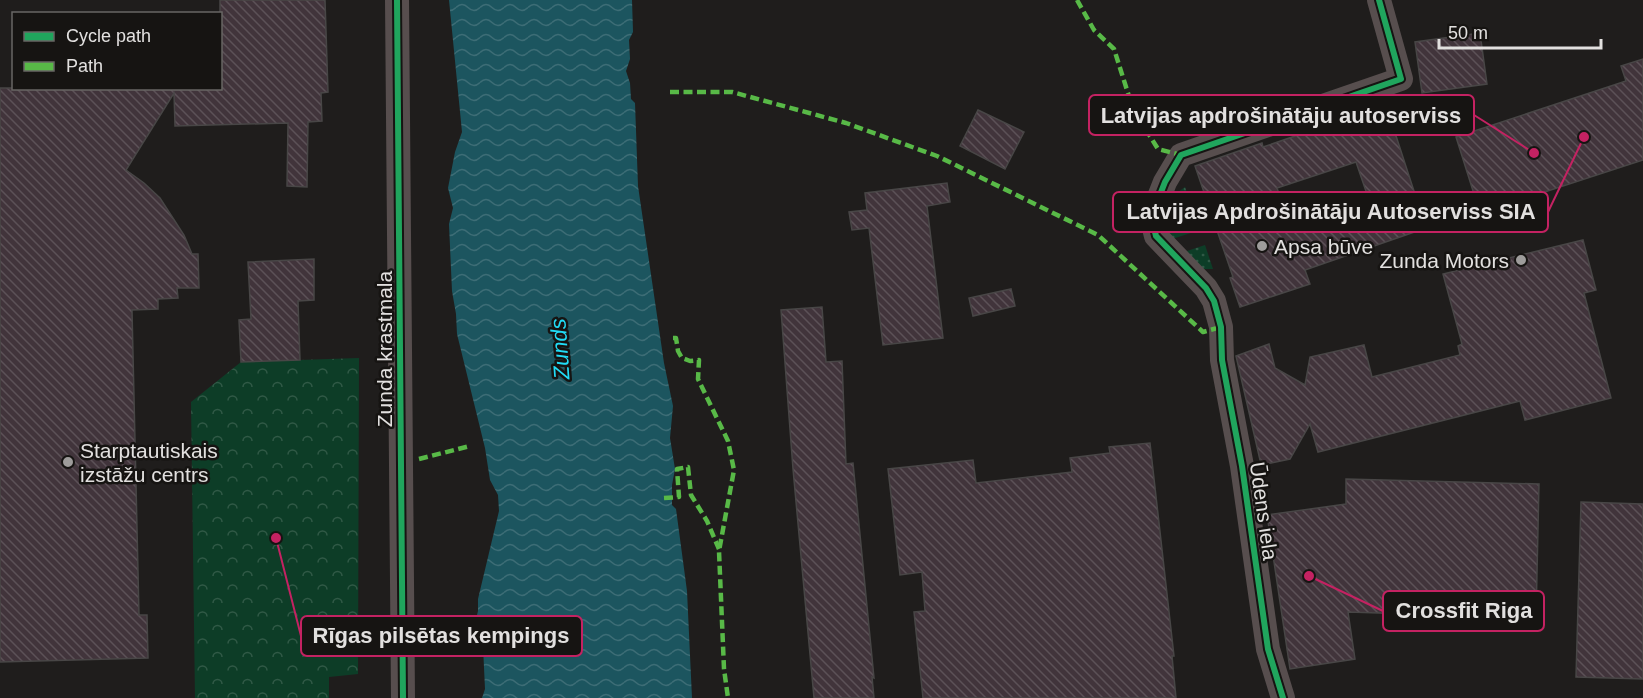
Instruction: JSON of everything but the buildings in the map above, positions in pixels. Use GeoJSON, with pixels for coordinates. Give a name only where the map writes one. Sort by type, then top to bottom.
{"type":"FeatureCollection","features":[{"type":"Feature","properties":{"kind":"street","name":"Zunda krastmala"},"geometry":{"type":"LineString","coordinates":[[397,0],[403,698]]}},
{"type":"Feature","properties":{"kind":"street","name":"Ūdens iela"},"geometry":{"type":"LineString","coordinates":[[1283,698],[1268,649],[1242,466],[1222,360],[1221,327],[1214,301],[1206,288],[1156,236],[1152,215],[1165,182],[1181,155],[1401,79],[1379,0]]}},
{"type":"Feature","properties":{"kind":"green space"},"geometry":{"type":"Polygon","coordinates":[[[1185,187],[1200,230],[1169,240],[1164,235],[1167,207],[1173,197],[1185,187]]]}},
{"type":"Feature","properties":{"kind":"green space"},"geometry":{"type":"Polygon","coordinates":[[[1205,245],[1213,269],[1197,269],[1181,253],[1205,245]]]}},
{"type":"Feature","properties":{"kind":"green space"},"geometry":{"type":"Polygon","coordinates":[[[359,358],[358,674],[329,677],[329,698],[195,698],[191,402],[241,362],[359,358]]]}},
{"type":"Feature","properties":{"kind":"water","name":"Zunds"},"geometry":{"type":"Polygon","coordinates":[[[449,0],[632,0],[633,32],[629,40],[630,59],[626,71],[630,83],[631,99],[635,103],[638,186],[664,363],[673,406],[670,438],[675,469],[672,505],[676,509],[687,591],[692,698],[482,698],[485,689],[483,646],[475,623],[478,599],[499,511],[498,495],[490,480],[485,448],[457,334],[452,291],[449,224],[453,208],[448,188],[455,152],[462,132],[449,0]]]}},
{"type":"Feature","properties":{"kind":"marked path"},"geometry":{"type":"LineString","coordinates":[[1077,0],[1094,30],[1114,49],[1133,109],[1158,149],[1181,155]]}},
{"type":"Feature","properties":{"kind":"marked path"},"geometry":{"type":"LineString","coordinates":[[670,92],[732,92],[846,123],[937,156],[1098,235],[1203,332],[1221,327]]}},
{"type":"Feature","properties":{"kind":"marked path"},"geometry":{"type":"LineString","coordinates":[[673,338],[676,338],[678,351],[682,358],[690,361],[699,360],[698,379],[728,441],[734,470],[719,551],[724,669],[728,698]]}},
{"type":"Feature","properties":{"kind":"marked path"},"geometry":{"type":"LineString","coordinates":[[419,459],[470,446]]}},
{"type":"Feature","properties":{"kind":"marked path"},"geometry":{"type":"LineString","coordinates":[[664,498],[679,497],[677,469],[688,467],[691,495],[707,521],[719,549]]}},
{"type":"Feature","properties":{"kind":"cycle path"},"geometry":{"type":"LineString","coordinates":[[397,0],[403,698]]}},
{"type":"Feature","properties":{"kind":"cycle path"},"geometry":{"type":"LineString","coordinates":[[1283,698],[1268,649],[1242,466],[1222,360],[1221,327],[1214,301],[1206,288],[1156,236],[1152,215],[1165,182],[1181,155],[1401,79],[1379,0]]}},
{"type":"Feature","properties":{"kind":"place","name":"Latvijas Apdrošinātāju Autoserviss SIA"},"geometry":{"type":"Point","coordinates":[1584,137]}},
{"type":"Feature","properties":{"kind":"place","name":"Latvijas apdrošinātāju autoserviss"},"geometry":{"type":"Point","coordinates":[1534,153]}},
{"type":"Feature","properties":{"kind":"place","name":"Apsa būve"},"geometry":{"type":"Point","coordinates":[1262,246]}},
{"type":"Feature","properties":{"kind":"place","name":"Zunda Motors"},"geometry":{"type":"Point","coordinates":[1521,260]}},
{"type":"Feature","properties":{"kind":"place","name":"Starptautiskais izstāžu centrs"},"geometry":{"type":"Point","coordinates":[68,462]}},
{"type":"Feature","properties":{"kind":"place","name":"Rīgas pilsētas kempings"},"geometry":{"type":"Point","coordinates":[276,538]}},
{"type":"Feature","properties":{"kind":"place","name":"Crossfit Riga"},"geometry":{"type":"Point","coordinates":[1309,576]}}]}
